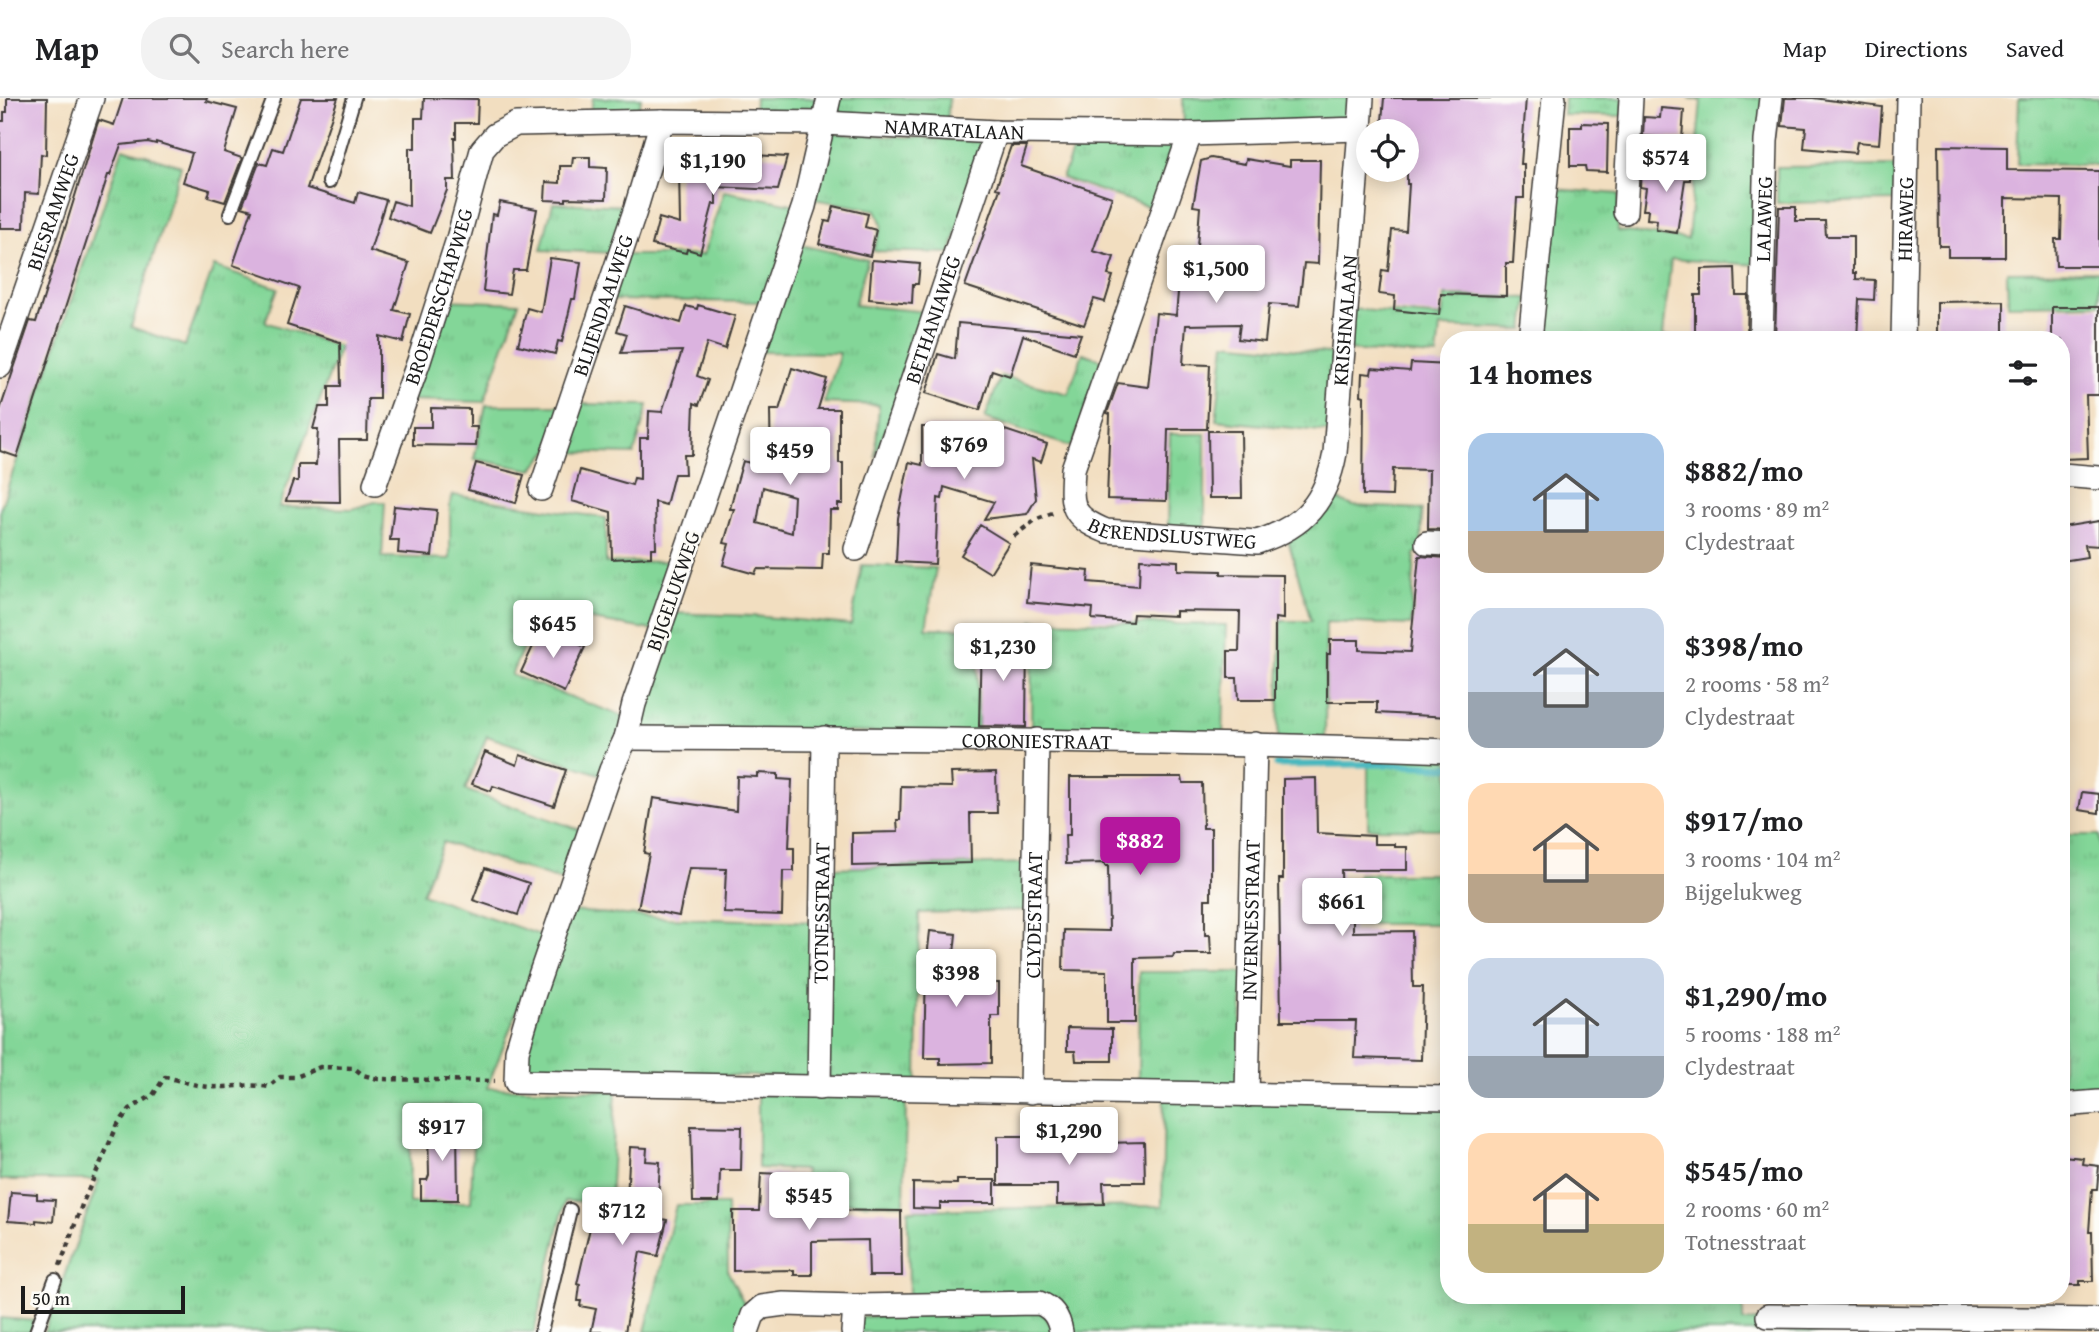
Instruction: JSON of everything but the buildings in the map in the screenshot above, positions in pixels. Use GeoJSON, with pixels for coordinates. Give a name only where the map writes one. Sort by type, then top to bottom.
{"type":"FeatureCollection","features":[{"type":"Feature","properties":{"kind":"street","name":"BIESRAMWEG"},"geometry":{"type":"LineString","coordinates":[[0,366],[92,98]]}},
{"type":"Feature","properties":{"kind":"street","name":"BIJGELUKWEG"},"geometry":{"type":"LineString","coordinates":[[516,1082],[517,1051],[534,993],[611,770],[626,738],[634,705],[804,206],[829,98]]}},
{"type":"Feature","properties":{"kind":"street"},"geometry":{"type":"LineString","coordinates":[[1361,119],[1362,98]]}},
{"type":"Feature","properties":{"kind":"street"},"geometry":{"type":"LineString","coordinates":[[1531,331],[1554,98]]}},
{"type":"Feature","properties":{"kind":"street"},"geometry":{"type":"LineString","coordinates":[[1625,212],[1631,98]]}},
{"type":"Feature","properties":{"kind":"street","name":"LALAWEG"},"geometry":{"type":"LineString","coordinates":[[1761,331],[1766,141],[1771,98]]}},
{"type":"Feature","properties":{"kind":"street","name":"HIRAWEG"},"geometry":{"type":"LineString","coordinates":[[1903,331],[1908,98]]}},
{"type":"Feature","properties":{"kind":"street","name":"NAMRATALAAN"},"geometry":{"type":"LineString","coordinates":[[516,124],[662,121],[824,123],[996,132],[1189,134],[1356,129]]}},
{"type":"Feature","properties":{"kind":"street","name":"BLIJENDAALWEG"},"geometry":{"type":"LineString","coordinates":[[541,489],[635,211],[662,121]]}},
{"type":"Feature","properties":{"kind":"street","name":"BROEDERSCHAPWEG"},"geometry":{"type":"LineString","coordinates":[[375,484],[419,361],[482,150],[495,135],[516,124]]}},
{"type":"Feature","properties":{"kind":"street","name":"BETHANIAWEG"},"geometry":{"type":"LineString","coordinates":[[856,549],[996,132]]}},
{"type":"Feature","properties":{"kind":"street"},"geometry":{"type":"LineString","coordinates":[[1072,505],[1073,469],[1189,134]]}},
{"type":"Feature","properties":{"kind":"street","name":"KRISHNALAAN"},"geometry":{"type":"LineString","coordinates":[[1314,508],[1328,481],[1335,453],[1356,181]]}},
{"type":"Feature","properties":{"kind":"street"},"geometry":{"type":"LineString","coordinates":[[2070,476],[2099,478]]}},
{"type":"Feature","properties":{"kind":"street","name":"BERENDSLUSTWEG"},"geometry":{"type":"LineString","coordinates":[[1072,505],[1077,516],[1106,531],[1257,542],[1278,536],[1297,525],[1314,508]]}},
{"type":"Feature","properties":{"kind":"street","name":"CORONIESTRAAT"},"geometry":{"type":"LineString","coordinates":[[626,738],[1037,740],[1440,751]]}},
{"type":"Feature","properties":{"kind":"street","name":"TOTNESSTRAAT"},"geometry":{"type":"LineString","coordinates":[[819,1088],[824,738]]}},
{"type":"Feature","properties":{"kind":"street","name":"CLYDESTRAAT"},"geometry":{"type":"LineString","coordinates":[[1031,1092],[1037,740]]}},
{"type":"Feature","properties":{"kind":"street","name":"INVERNESSTRAAT"},"geometry":{"type":"LineString","coordinates":[[1247,1095],[1255,744]]}},
{"type":"Feature","properties":{"kind":"street"},"geometry":{"type":"LineString","coordinates":[[516,1082],[1440,1098]]}},
{"type":"Feature","properties":{"kind":"street"},"geometry":{"type":"LineString","coordinates":[[2070,1104],[2099,1102]]}},
{"type":"Feature","properties":{"kind":"street"},"geometry":{"type":"LineString","coordinates":[[747,1332],[753,1315],[762,1307],[784,1304],[856,1306],[1039,1303],[1055,1314],[1061,1332]]}},
{"type":"Feature","properties":{"kind":"street"},"geometry":{"type":"LineString","coordinates":[[853,1332],[856,1306]]}},
{"type":"Feature","properties":{"kind":"street"},"geometry":{"type":"LineString","coordinates":[[1768,1316],[1887,1315],[2099,1320]]}},
{"type":"Feature","properties":{"kind":"lane"},"geometry":{"type":"LineString","coordinates":[[230,214],[274,98]]}},
{"type":"Feature","properties":{"kind":"lane"},"geometry":{"type":"LineString","coordinates":[[329,182],[354,98]]}},
{"type":"Feature","properties":{"kind":"lane"},"geometry":{"type":"LineString","coordinates":[[541,1332],[569,1210]]}},
{"type":"Feature","properties":{"kind":"lane"},"geometry":{"type":"LineString","coordinates":[[36,1332],[55,1280]]}},
{"type":"Feature","properties":{"kind":"path"},"geometry":{"type":"LineString","coordinates":[[1014,536],[1035,520],[1072,505]]}},
{"type":"Feature","properties":{"kind":"path"},"geometry":{"type":"LineString","coordinates":[[55,1280],[83,1202],[118,1124],[130,1109],[153,1095],[165,1077],[208,1087],[248,1083],[268,1087],[280,1077],[296,1077],[320,1067],[354,1068],[363,1075],[378,1079],[516,1082]]}},
{"type":"Feature","properties":{"kind":"green space"},"geometry":{"type":"Polygon","coordinates":[[[593,98],[641,98],[638,116],[590,117],[593,98]]]}},
{"type":"Feature","properties":{"kind":"green space"},"geometry":{"type":"Polygon","coordinates":[[[755,98],[823,98],[818,110],[809,115],[754,115],[755,98]]]}},
{"type":"Feature","properties":{"kind":"green space"},"geometry":{"type":"Polygon","coordinates":[[[836,98],[949,98],[947,122],[844,115],[838,109],[836,98]]]}},
{"type":"Feature","properties":{"kind":"green space"},"geometry":{"type":"Polygon","coordinates":[[[1183,98],[1353,98],[1343,120],[1184,127],[1183,98]]]}},
{"type":"Feature","properties":{"kind":"green space"},"geometry":{"type":"Polygon","coordinates":[[[1564,98],[1624,98],[1623,116],[1563,115],[1564,98]]]}},
{"type":"Feature","properties":{"kind":"green space"},"geometry":{"type":"Polygon","coordinates":[[[1689,98],[1766,98],[1757,265],[1671,259],[1664,331],[1538,331],[1554,189],[1619,194],[1618,231],[1688,239],[1701,101],[1689,98]]]}},
{"type":"Feature","properties":{"kind":"green space"},"geometry":{"type":"Polygon","coordinates":[[[2019,98],[2099,98],[2099,165],[2017,164],[2019,98]]]}},
{"type":"Feature","properties":{"kind":"green space"},"geometry":{"type":"Polygon","coordinates":[[[831,133],[982,141],[951,253],[873,251],[882,225],[876,210],[813,199],[831,133]]]}},
{"type":"Feature","properties":{"kind":"green space"},"geometry":{"type":"Polygon","coordinates":[[[1166,138],[1175,146],[1155,209],[1062,178],[1077,139],[1166,138]]]}},
{"type":"Feature","properties":{"kind":"green space"},"geometry":{"type":"Polygon","coordinates":[[[123,148],[181,166],[131,327],[185,346],[214,266],[278,288],[265,322],[340,347],[279,507],[352,509],[385,502],[382,557],[450,559],[450,505],[453,495],[606,518],[606,563],[675,561],[652,630],[539,611],[511,675],[625,717],[602,775],[487,736],[465,790],[581,830],[563,881],[443,842],[422,894],[546,937],[487,1088],[616,1091],[610,1202],[565,1201],[534,1332],[44,1332],[99,1180],[0,1180],[0,510],[123,148]],[[474,1105],[411,1106],[409,1203],[471,1202],[474,1105]]]}},
{"type":"Feature","properties":{"kind":"green space"},"geometry":{"type":"Polygon","coordinates":[[[1897,166],[1897,201],[1777,203],[1777,167],[1897,166]]]}},
{"type":"Feature","properties":{"kind":"green space"},"geometry":{"type":"Polygon","coordinates":[[[724,191],[797,205],[766,302],[610,300],[625,255],[703,255],[724,191]]]}},
{"type":"Feature","properties":{"kind":"green space"},"geometry":{"type":"Polygon","coordinates":[[[553,203],[631,206],[616,253],[541,250],[553,203]]]}},
{"type":"Feature","properties":{"kind":"green space"},"geometry":{"type":"Polygon","coordinates":[[[797,244],[868,260],[854,305],[929,312],[875,458],[879,405],[824,403],[840,353],[761,352],[797,244]]]}},
{"type":"Feature","properties":{"kind":"green space"},"geometry":{"type":"Polygon","coordinates":[[[2099,271],[2099,304],[2008,305],[2007,272],[2099,271]]]}},
{"type":"Feature","properties":{"kind":"green space"},"geometry":{"type":"Polygon","coordinates":[[[1445,296],[1528,298],[1524,330],[1440,327],[1437,356],[1347,350],[1351,309],[1442,317],[1445,296]]]}},
{"type":"Feature","properties":{"kind":"green space"},"geometry":{"type":"Polygon","coordinates":[[[444,300],[519,303],[484,402],[410,400],[444,300]]]}},
{"type":"Feature","properties":{"kind":"green space"},"geometry":{"type":"Polygon","coordinates":[[[1225,343],[1337,354],[1330,432],[1216,420],[1225,343]]]}},
{"type":"Feature","properties":{"kind":"green space"},"geometry":{"type":"Polygon","coordinates":[[[1083,353],[1102,360],[1072,447],[985,418],[1001,376],[1068,394],[1083,353]]]}},
{"type":"Feature","properties":{"kind":"green space"},"geometry":{"type":"Polygon","coordinates":[[[575,404],[648,405],[634,454],[559,452],[575,404]]]}},
{"type":"Feature","properties":{"kind":"green space"},"geometry":{"type":"Polygon","coordinates":[[[486,405],[565,405],[549,450],[532,470],[474,459],[486,405]]]}},
{"type":"Feature","properties":{"kind":"green space"},"geometry":{"type":"Polygon","coordinates":[[[1170,434],[1205,434],[1205,532],[1168,530],[1170,434]]]}},
{"type":"Feature","properties":{"kind":"green space"},"geometry":{"type":"Polygon","coordinates":[[[1328,496],[1353,506],[1422,509],[1421,553],[1415,553],[1411,625],[1326,622],[1325,740],[1278,740],[1281,621],[1311,621],[1287,536],[1328,496]]]}},
{"type":"Feature","properties":{"kind":"green space"},"geometry":{"type":"Polygon","coordinates":[[[862,565],[936,568],[926,628],[977,629],[978,734],[641,729],[638,724],[671,613],[753,616],[851,625],[862,565]]]}},
{"type":"Feature","properties":{"kind":"green space"},"geometry":{"type":"Polygon","coordinates":[[[1032,621],[1226,625],[1223,738],[1031,734],[1032,621]]]}},
{"type":"Feature","properties":{"kind":"green space"},"geometry":{"type":"Polygon","coordinates":[[[1368,754],[1440,757],[1440,829],[1368,828],[1368,754]]]}},
{"type":"Feature","properties":{"kind":"green space"},"geometry":{"type":"Polygon","coordinates":[[[2070,835],[2099,835],[2099,1094],[2070,1095],[2070,835]]]}},
{"type":"Feature","properties":{"kind":"green space"},"geometry":{"type":"Polygon","coordinates":[[[1030,863],[1028,910],[919,913],[917,1084],[844,1083],[828,1076],[830,868],[1030,863]]]}},
{"type":"Feature","properties":{"kind":"green space"},"geometry":{"type":"Polygon","coordinates":[[[1358,874],[1440,874],[1440,924],[1358,924],[1358,874]]]}},
{"type":"Feature","properties":{"kind":"green space"},"geometry":{"type":"Polygon","coordinates":[[[570,911],[667,918],[817,922],[814,1077],[533,1072],[526,1068],[522,1059],[570,911]]]}},
{"type":"Feature","properties":{"kind":"green space"},"geometry":{"type":"Polygon","coordinates":[[[1139,972],[1244,972],[1237,1087],[1138,1089],[1139,972]]]}},
{"type":"Feature","properties":{"kind":"green space"},"geometry":{"type":"Polygon","coordinates":[[[758,1094],[906,1097],[904,1204],[805,1202],[805,1170],[758,1168],[758,1094]]]}},
{"type":"Feature","properties":{"kind":"green space"},"geometry":{"type":"Polygon","coordinates":[[[1164,1098],[1440,1103],[1440,1304],[1743,1304],[1743,1321],[1856,1323],[1872,1327],[1876,1332],[1066,1332],[1064,1312],[909,1299],[908,1210],[1162,1206],[1164,1098]]]}},
{"type":"Feature","properties":{"kind":"green space"},"geometry":{"type":"Polygon","coordinates":[[[676,1205],[727,1205],[728,1272],[747,1309],[742,1332],[645,1332],[676,1205]]]}},
{"type":"Feature","properties":{"kind":"green space"},"geometry":{"type":"Polygon","coordinates":[[[1040,1310],[1056,1332],[858,1332],[858,1317],[1040,1310]]]}},
{"type":"Feature","properties":{"kind":"green space"},"geometry":{"type":"Polygon","coordinates":[[[0,1318],[35,1321],[31,1332],[0,1332],[0,1318]]]}},
{"type":"Feature","properties":{"kind":"waterway"},"geometry":{"type":"LineString","coordinates":[[1277,765],[1440,767]]}}]}
